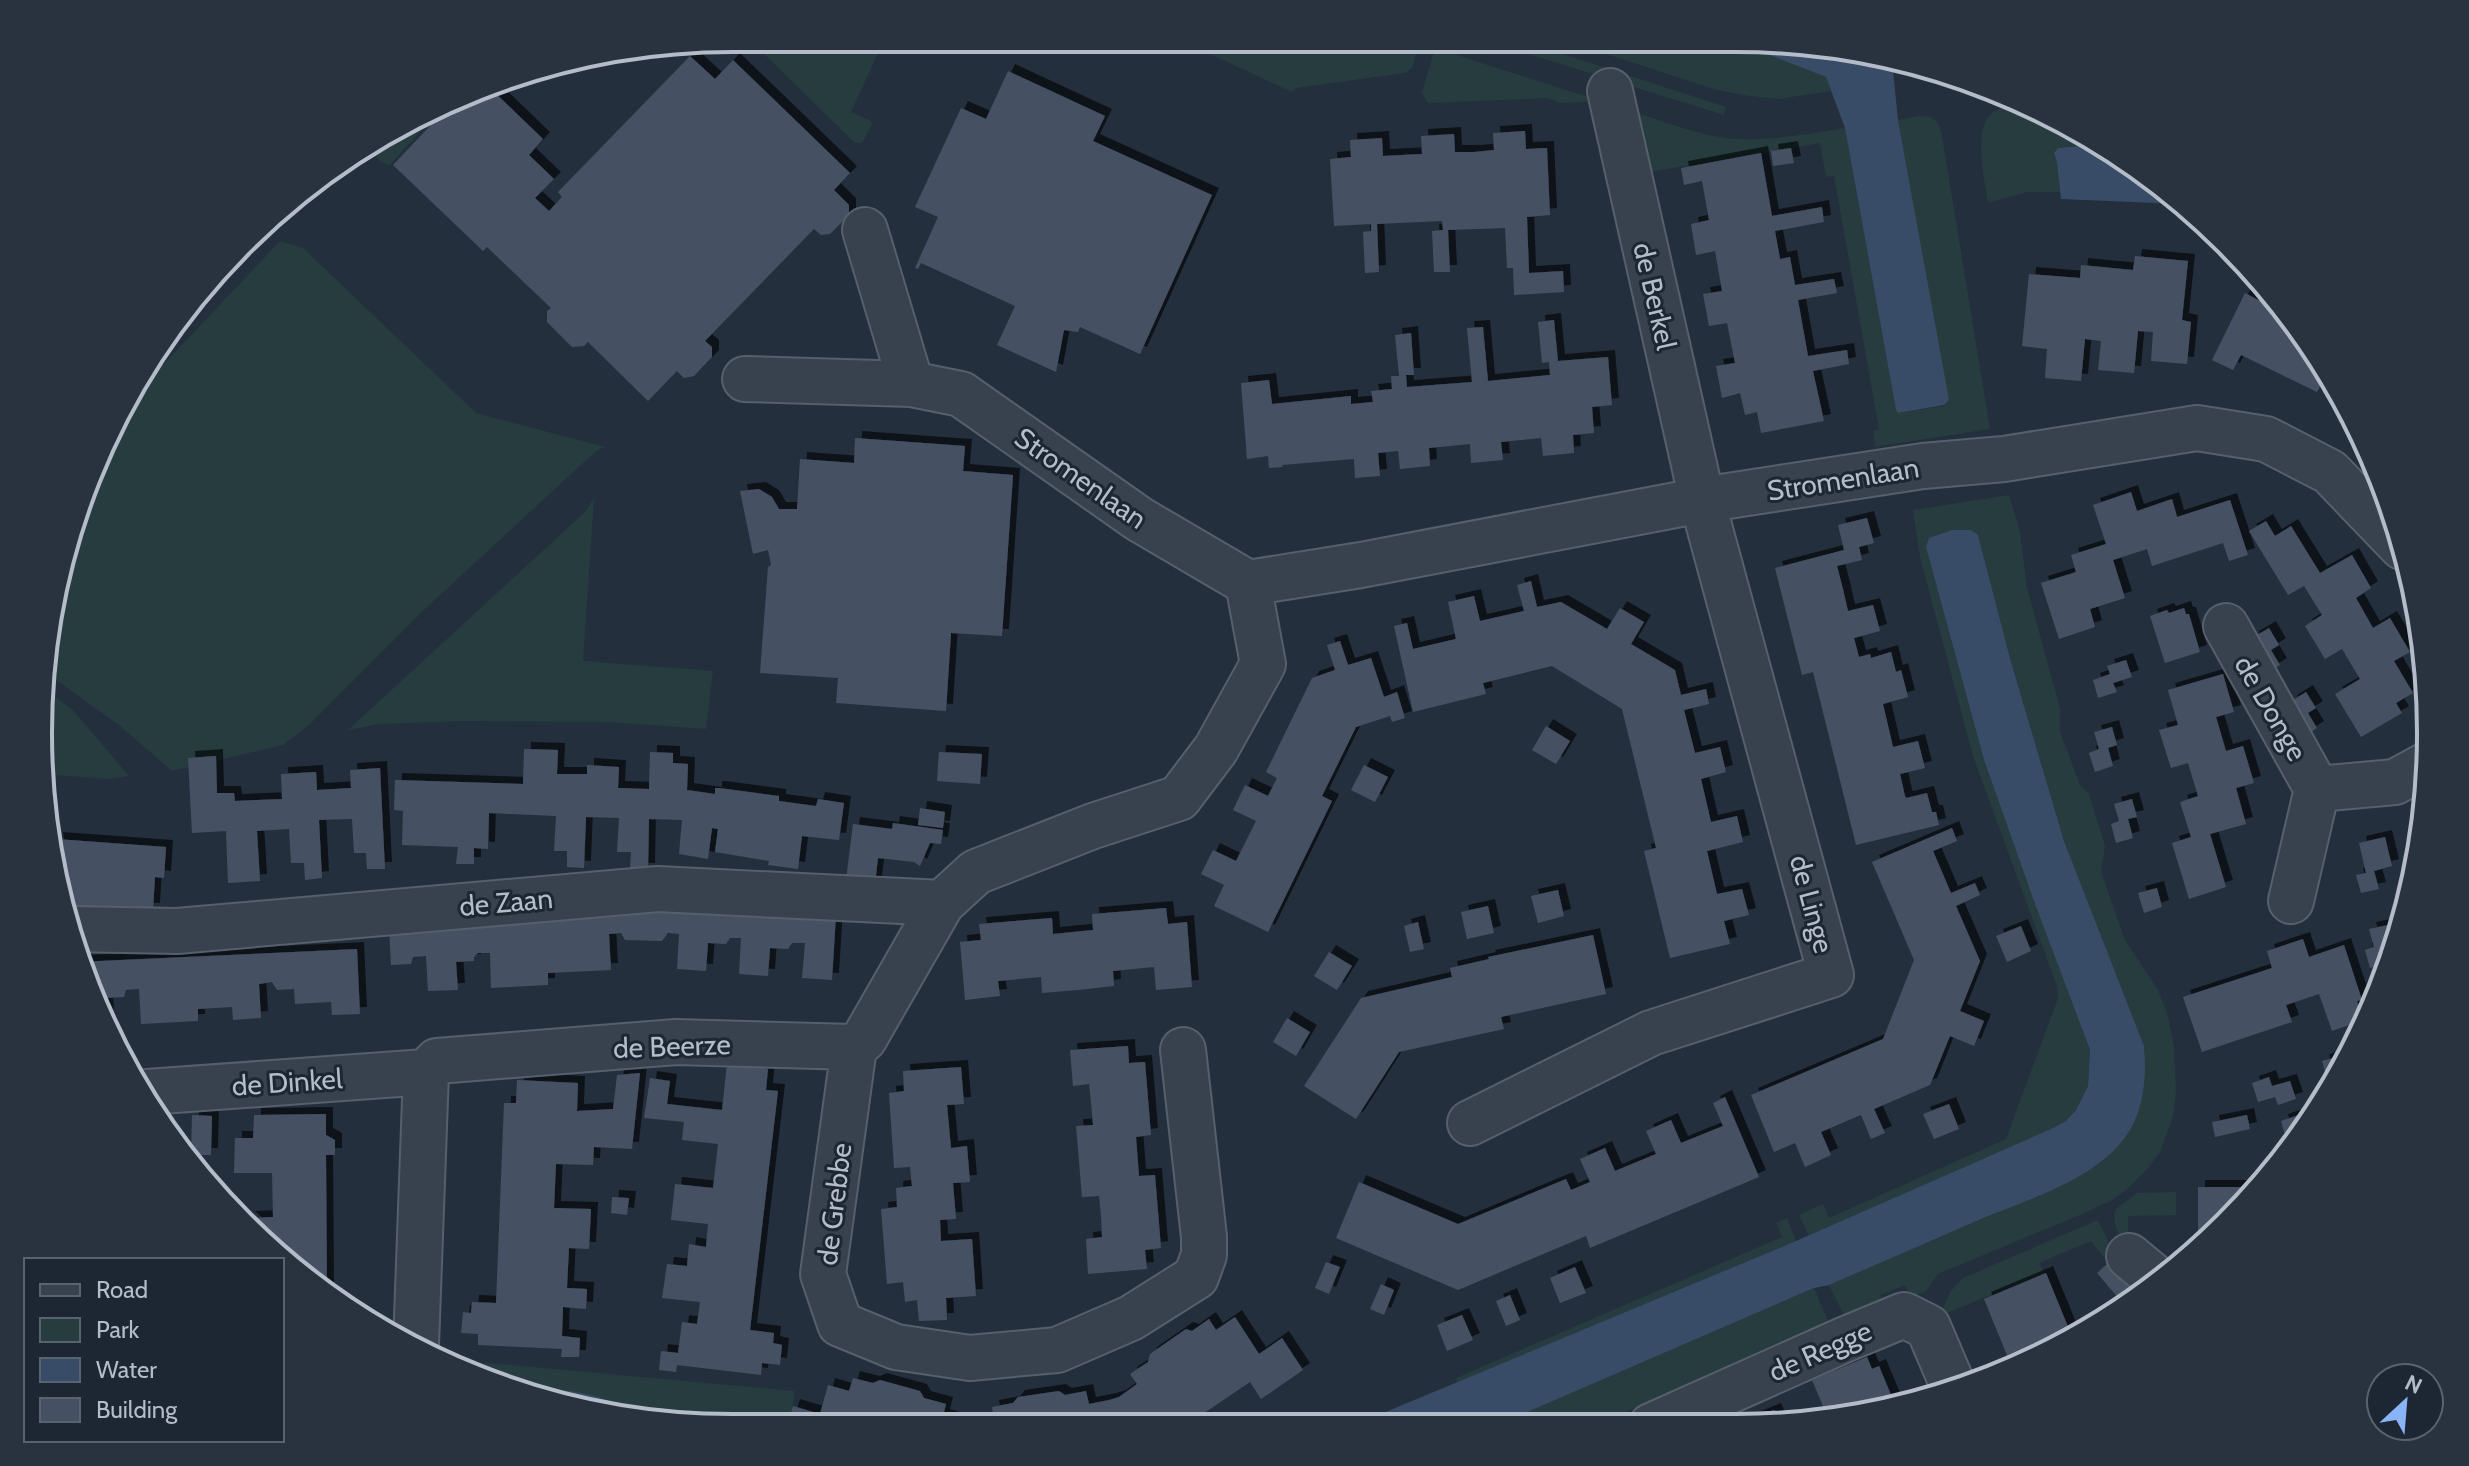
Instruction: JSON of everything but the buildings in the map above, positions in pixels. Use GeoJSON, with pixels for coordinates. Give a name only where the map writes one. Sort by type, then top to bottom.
{"type":"FeatureCollection","features":[{"type":"Feature","properties":{"kind":"street","name":"de Berkel"},"geometry":{"type":"LineString","coordinates":[[1610,91],[1702,500]]}},
{"type":"Feature","properties":{"kind":"street"},"geometry":{"type":"LineString","coordinates":[[865,230],[911,384]]}},
{"type":"Feature","properties":{"kind":"street","name":"Stromenlaan"},"geometry":{"type":"LineString","coordinates":[[745,379],[911,384],[961,394],[1139,519],[1248,583],[1361,565],[1702,500],[1923,466],[2004,459],[2197,428],[2266,439],[2330,472],[2386,530]]}},
{"type":"Feature","properties":{"kind":"street","name":"de Linge"},"geometry":{"type":"LineString","coordinates":[[1470,1123],[1651,1033],[1831,975],[1702,500]]}},
{"type":"Feature","properties":{"kind":"street"},"geometry":{"type":"LineString","coordinates":[[854,1047],[864,1039],[942,903],[976,872],[1093,826],[1179,798],[1216,749],[1263,664],[1248,583]]}},
{"type":"Feature","properties":{"kind":"street","name":"de Donge"},"geometry":{"type":"LineString","coordinates":[[2226,626],[2317,789],[2291,901]]}},
{"type":"Feature","properties":{"kind":"street","name":"de Donge"},"geometry":{"type":"LineString","coordinates":[[2317,789],[2395,782],[2416,770]]}},
{"type":"Feature","properties":{"kind":"street","name":"de Zaan"},"geometry":{"type":"LineString","coordinates":[[81,929],[177,931],[658,889],[942,903]]}},
{"type":"Feature","properties":{"kind":"street","name":"de Beerze"},"geometry":{"type":"LineString","coordinates":[[426,1072],[437,1061],[676,1042],[854,1047]]}},
{"type":"Feature","properties":{"kind":"street","name":"de Grebbe"},"geometry":{"type":"LineString","coordinates":[[854,1047],[823,1274],[840,1324],[896,1347],[970,1358],[1057,1350],[1131,1318],[1196,1277],[1204,1255],[1204,1237],[1183,1050]]}},
{"type":"Feature","properties":{"kind":"street"},"geometry":{"type":"LineString","coordinates":[[416,1336],[426,1072]]}},
{"type":"Feature","properties":{"kind":"street","name":"de Dinkel"},"geometry":{"type":"LineString","coordinates":[[154,1091],[426,1072]]}},
{"type":"Feature","properties":{"kind":"street","name":"de Regge"},"geometry":{"type":"LineString","coordinates":[[1678,1414],[1904,1315],[1928,1327],[1950,1379]]}},
{"type":"Feature","properties":{"kind":"green space"},"geometry":{"type":"Polygon","coordinates":[[[762,52],[879,52],[851,112],[873,122],[862,143],[855,143],[762,52]]]}},
{"type":"Feature","properties":{"kind":"green space"},"geometry":{"type":"Polygon","coordinates":[[[1206,52],[1416,52],[1412,68],[1405,73],[1296,88],[1292,92],[1206,52]]]}},
{"type":"Feature","properties":{"kind":"green space"},"geometry":{"type":"Polygon","coordinates":[[[1434,52],[1447,52],[1588,97],[1587,102],[1560,103],[1548,98],[1428,103],[1422,93],[1434,52]]]}},
{"type":"Feature","properties":{"kind":"green space"},"geometry":{"type":"Polygon","coordinates":[[[1523,52],[1556,52],[1726,107],[1724,115],[1523,52]]]}},
{"type":"Feature","properties":{"kind":"green space"},"geometry":{"type":"Polygon","coordinates":[[[1600,52],[1760,53],[1826,77],[1831,91],[1778,99],[1714,89],[1600,52]]]}},
{"type":"Feature","properties":{"kind":"green space"},"geometry":{"type":"Polygon","coordinates":[[[2005,108],[2037,122],[2081,146],[2058,148],[2054,154],[2060,192],[2027,192],[1988,203],[1982,166],[1982,138],[1984,125],[1999,109],[2005,108]]]}},
{"type":"Feature","properties":{"kind":"green space"},"geometry":{"type":"Polygon","coordinates":[[[1626,109],[1688,130],[1726,138],[1777,138],[1845,128],[1898,413],[1944,406],[1948,400],[1898,120],[1924,116],[1934,119],[1941,130],[1990,429],[1875,447],[1873,431],[1879,429],[1834,176],[1826,177],[1820,143],[1638,174],[1626,109]]]}},
{"type":"Feature","properties":{"kind":"green space"},"geometry":{"type":"Polygon","coordinates":[[[426,125],[390,165],[381,162],[374,155],[426,125]]]}},
{"type":"Feature","properties":{"kind":"green space"},"geometry":{"type":"Polygon","coordinates":[[[280,241],[303,248],[476,413],[605,447],[596,451],[426,608],[309,725],[283,745],[172,771],[119,725],[54,678],[65,600],[88,514],[122,432],[155,373],[280,241]]]}},
{"type":"Feature","properties":{"kind":"green space"},"geometry":{"type":"Polygon","coordinates":[[[2009,495],[2020,532],[2027,588],[2060,708],[2060,732],[2080,785],[2089,794],[2105,846],[2101,872],[2125,940],[2158,990],[2168,1016],[2174,1047],[2176,1092],[2173,1117],[2160,1152],[2127,1189],[2112,1200],[1938,1274],[1926,1291],[1911,1298],[1905,1285],[1880,1295],[1886,1308],[1849,1319],[1829,1285],[2078,1177],[2111,1153],[2124,1139],[2136,1118],[2143,1095],[2144,1046],[2064,841],[2011,662],[1978,535],[1926,547],[1984,760],[2090,1050],[2088,1086],[2076,1110],[2066,1121],[2051,1129],[1809,1236],[1799,1215],[1823,1204],[1829,1218],[2006,1139],[2058,998],[2057,986],[1973,756],[1920,557],[1913,510],[2009,495]]]}},
{"type":"Feature","properties":{"kind":"green space"},"geometry":{"type":"Polygon","coordinates":[[[594,498],[583,661],[713,671],[706,729],[609,722],[462,721],[378,724],[348,730],[585,512],[594,498]]]}},
{"type":"Feature","properties":{"kind":"green space"},"geometry":{"type":"Polygon","coordinates":[[[53,696],[72,709],[129,776],[106,779],[53,775],[53,696]]]}},
{"type":"Feature","properties":{"kind":"green space"},"geometry":{"type":"Polygon","coordinates":[[[2176,1192],[2176,1215],[2128,1216],[2128,1246],[2123,1247],[2115,1223],[2116,1209],[2137,1193],[2176,1192]]]}},
{"type":"Feature","properties":{"kind":"green space"},"geometry":{"type":"Polygon","coordinates":[[[1787,1218],[1796,1241],[1458,1382],[1456,1378],[1782,1237],[1776,1223],[1787,1218]]]}},
{"type":"Feature","properties":{"kind":"green space"},"geometry":{"type":"Polygon","coordinates":[[[2098,1220],[2112,1249],[2104,1258],[2091,1241],[2039,1263],[2044,1273],[1947,1313],[1943,1308],[1950,1292],[1963,1278],[2098,1220]]]}},
{"type":"Feature","properties":{"kind":"green space"},"geometry":{"type":"Polygon","coordinates":[[[1814,1288],[1828,1321],[1826,1329],[1666,1399],[1659,1398],[1620,1414],[1523,1414],[1814,1288]]]}},
{"type":"Feature","properties":{"kind":"green space"},"geometry":{"type":"Polygon","coordinates":[[[471,1361],[794,1391],[792,1414],[688,1413],[600,1401],[557,1391],[471,1361]]]}},
{"type":"Feature","properties":{"kind":"water"},"geometry":{"type":"Polygon","coordinates":[[[1760,53],[1825,58],[1893,71],[1898,120],[1949,400],[1944,405],[1898,413],[1896,410],[1845,128],[1826,77],[1760,53]]]}},
{"type":"Feature","properties":{"kind":"water"},"geometry":{"type":"Polygon","coordinates":[[[2081,146],[2163,203],[2061,199],[2054,153],[2058,148],[2081,146]]]}},
{"type":"Feature","properties":{"kind":"water"},"geometry":{"type":"Polygon","coordinates":[[[1952,530],[1971,530],[1978,535],[2011,662],[2064,841],[2144,1046],[2143,1095],[2131,1129],[2111,1153],[2095,1166],[2058,1187],[1523,1414],[1381,1414],[1796,1241],[2051,1129],[2066,1121],[2076,1110],[2088,1086],[2090,1050],[1984,760],[1926,547],[1929,538],[1952,530]]]}},
{"type":"Feature","properties":{"kind":"water"},"geometry":{"type":"Polygon","coordinates":[[[556,1391],[585,1394],[619,1404],[600,1401],[556,1391]]]}}]}
